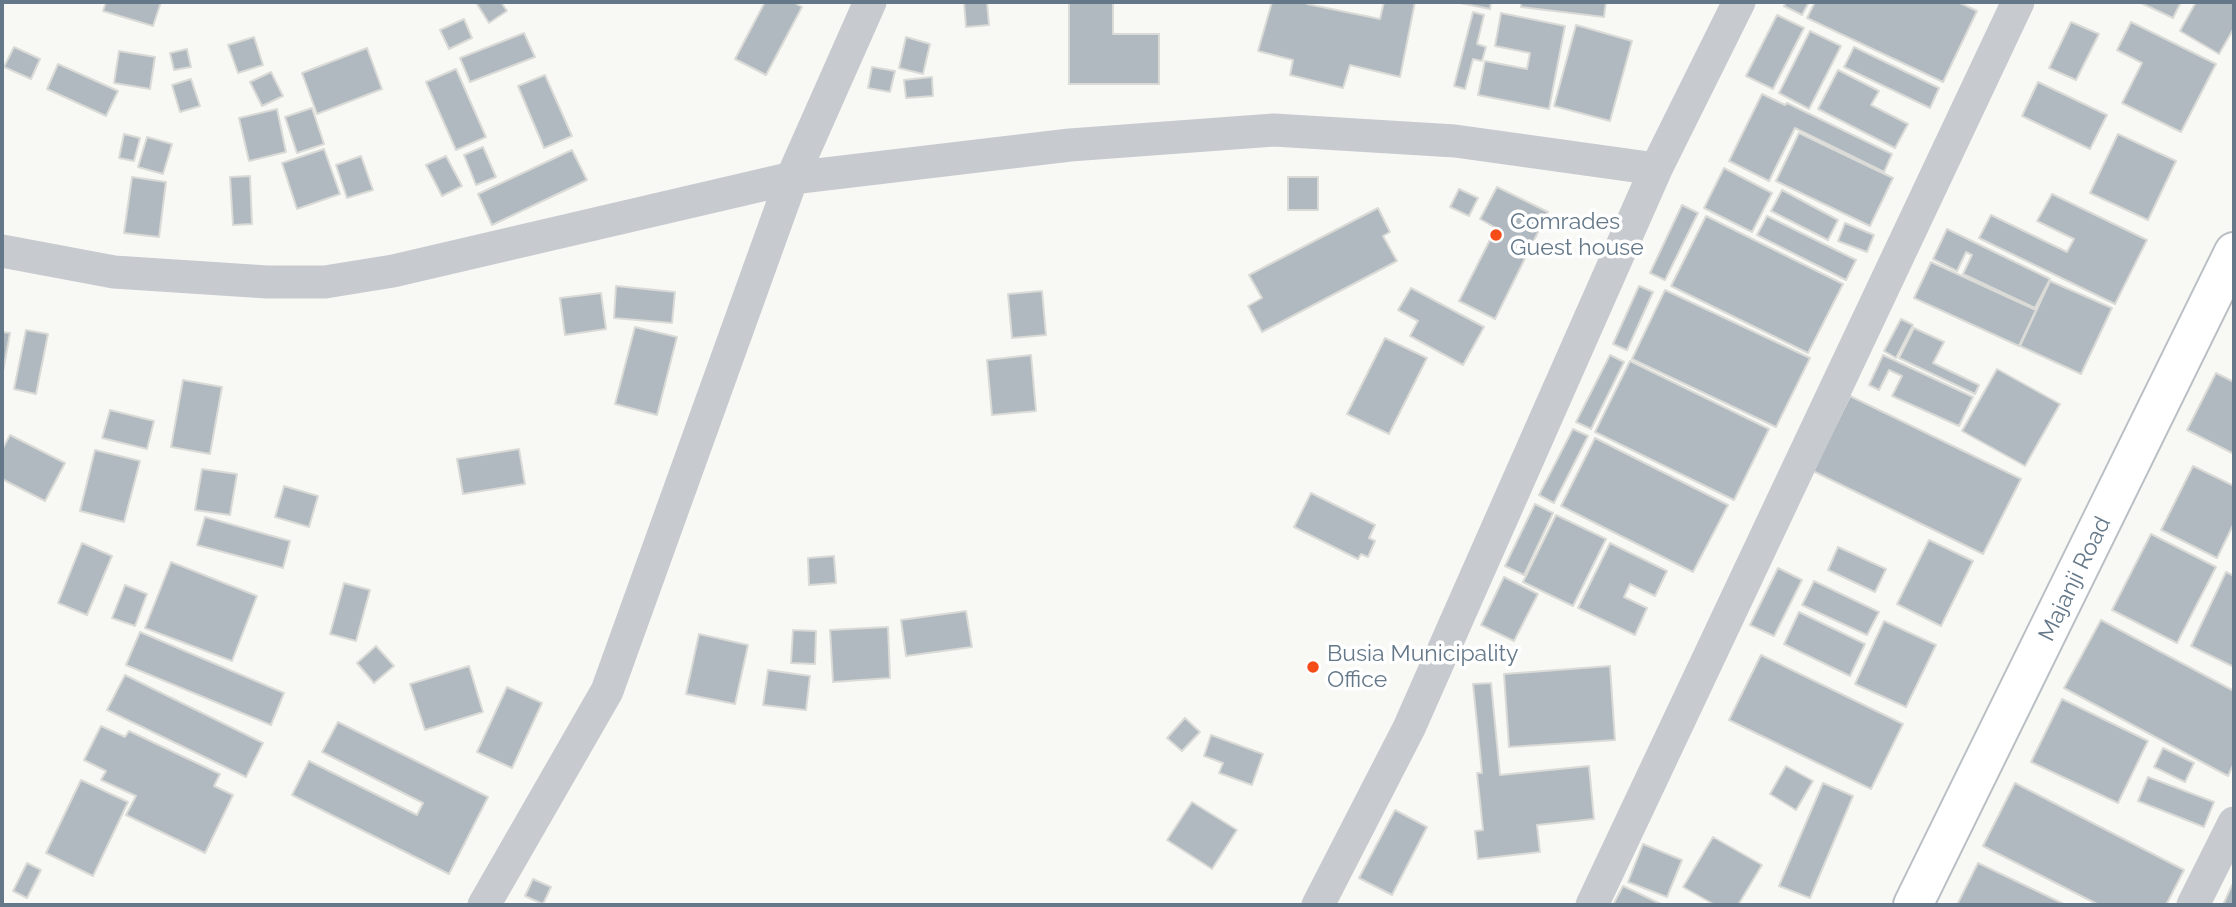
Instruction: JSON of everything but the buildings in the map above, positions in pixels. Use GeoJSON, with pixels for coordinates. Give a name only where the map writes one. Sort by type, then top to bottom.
{"type":"FeatureCollection","features":[{"type":"Feature","properties":{"kind":"main road","name":"Majanji Road"},"geometry":{"type":"LineString","coordinates":[[1913,905],[2234,252]]}},
{"type":"Feature","properties":{"kind":"street"},"geometry":{"type":"LineString","coordinates":[[484,905],[607,691],[792,178],[870,2]]}},
{"type":"Feature","properties":{"kind":"street"},"geometry":{"type":"LineString","coordinates":[[1318,905],[1409,728],[1656,169],[1738,2]]}},
{"type":"Feature","properties":{"kind":"street"},"geometry":{"type":"LineString","coordinates":[[1592,905],[2018,2]]}},
{"type":"Feature","properties":{"kind":"street"},"geometry":{"type":"LineString","coordinates":[[2,251],[114,272],[267,282],[325,282],[393,271],[792,178],[1070,145],[1274,130],[1455,141],[1656,169]]}},
{"type":"Feature","properties":{"kind":"street"},"geometry":{"type":"LineString","coordinates":[[2193,905],[2234,823]]}},
{"type":"Feature","properties":{"kind":"place","name":"Comrades Guest house"},"geometry":{"type":"Point","coordinates":[1496,235]}},
{"type":"Feature","properties":{"kind":"place","name":"Busia Municipality Office"},"geometry":{"type":"Point","coordinates":[1313,667]}}]}
